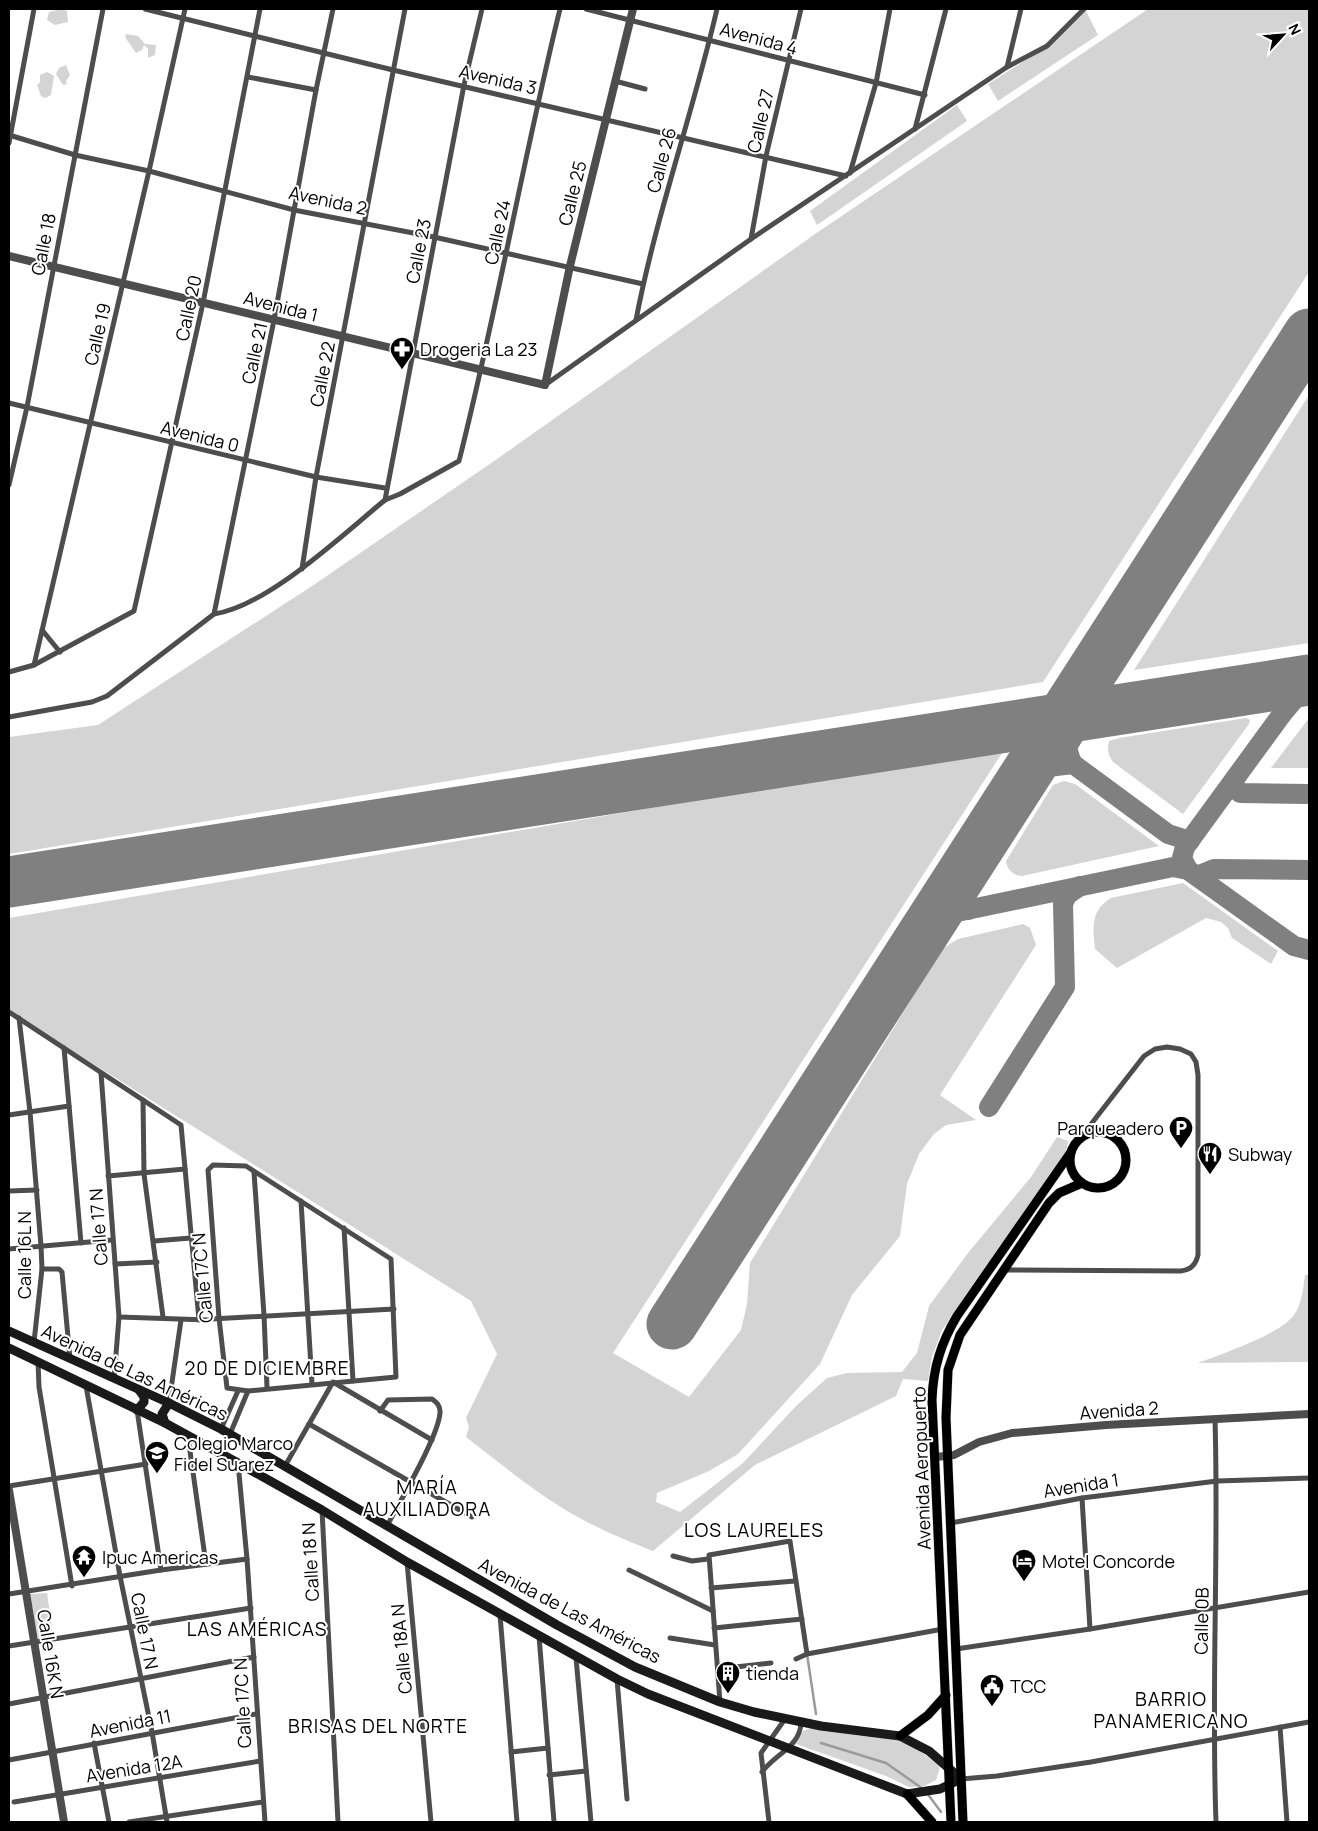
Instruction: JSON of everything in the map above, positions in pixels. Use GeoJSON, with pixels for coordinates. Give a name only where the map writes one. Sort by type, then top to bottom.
{"type":"FeatureCollection","features":[{"type":"Feature","properties":{"kind":"main road"},"geometry":{"type":"LineString","coordinates":[[1098,1131],[1110,1134],[1119,1141],[1126,1157],[1122,1174],[1114,1183],[1097,1188],[1082,1183],[1072,1169],[1071,1152],[1081,1137],[1098,1131]]}},
{"type":"Feature","properties":{"kind":"main road","name":"Avenida Aeropuerto"},"geometry":{"type":"LineString","coordinates":[[951,1822],[933,1381],[943,1343],[957,1316],[1071,1152]]}},
{"type":"Feature","properties":{"kind":"main road","name":"Avenida Aeropuerto"},"geometry":{"type":"LineString","coordinates":[[963,1822],[945,1397],[951,1358],[963,1329],[1052,1199],[1067,1189],[1082,1183]]}},
{"type":"Feature","properties":{"kind":"main road","name":"Avenida de Las Américas"},"geometry":{"type":"LineString","coordinates":[[9,1331],[170,1403],[230,1434],[387,1527],[636,1667],[720,1702],[785,1719],[801,1723],[900,1736],[929,1751],[961,1779]]}},
{"type":"Feature","properties":{"kind":"main road","name":"Avenida de Las Américas"},"geometry":{"type":"LineString","coordinates":[[9,1348],[165,1423],[322,1510],[407,1562],[616,1679],[648,1694],[906,1794]]}},
{"type":"Feature","properties":{"kind":"main road"},"geometry":{"type":"LineString","coordinates":[[137,1410],[144,1402],[142,1392],[138,1389]]}},
{"type":"Feature","properties":{"kind":"main road"},"geometry":{"type":"LineString","coordinates":[[165,1423],[162,1414],[170,1403]]}},
{"type":"Feature","properties":{"kind":"main road"},"geometry":{"type":"LineString","coordinates":[[900,1736],[928,1716],[946,1695]]}},
{"type":"Feature","properties":{"kind":"main road"},"geometry":{"type":"LineString","coordinates":[[906,1794],[940,1789],[961,1779]]}},
{"type":"Feature","properties":{"kind":"main road"},"geometry":{"type":"LineString","coordinates":[[906,1794],[932,1822]]}},
{"type":"Feature","properties":{"kind":"street"},"geometry":{"type":"LineString","coordinates":[[9,143],[34,9]]}},
{"type":"Feature","properties":{"kind":"street","name":"Calle 18"},"geometry":{"type":"LineString","coordinates":[[9,485],[27,407],[52,266],[103,9]]}},
{"type":"Feature","properties":{"kind":"street","name":"Avenida 3"},"geometry":{"type":"LineString","coordinates":[[145,9],[681,138],[848,174]]}},
{"type":"Feature","properties":{"kind":"street","name":"Calle 19"},"geometry":{"type":"LineString","coordinates":[[34,665],[185,9]]}},
{"type":"Feature","properties":{"kind":"street","name":"Calle 20"},"geometry":{"type":"LineString","coordinates":[[60,652],[134,611],[203,303],[260,9]]}},
{"type":"Feature","properties":{"kind":"street","name":"Calle 21"},"geometry":{"type":"LineString","coordinates":[[214,614],[274,320],[316,90],[333,9]]}},
{"type":"Feature","properties":{"kind":"street","name":"Calle 22"},"geometry":{"type":"LineString","coordinates":[[302,569],[316,477],[405,9]]}},
{"type":"Feature","properties":{"kind":"street","name":"Calle 23"},"geometry":{"type":"LineString","coordinates":[[384,500],[464,85],[482,9]]}},
{"type":"Feature","properties":{"kind":"street","name":"Calle 24"},"geometry":{"type":"LineString","coordinates":[[384,500],[400,494],[459,461],[482,369],[537,102],[560,9]]}},
{"type":"Feature","properties":{"kind":"street","name":"Avenida 4"},"geometry":{"type":"LineString","coordinates":[[586,9],[925,95]]}},
{"type":"Feature","properties":{"kind":"street","name":"Calle 25"},"geometry":{"type":"LineString","coordinates":[[545,384],[570,266],[633,9]]}},
{"type":"Feature","properties":{"kind":"street","name":"Calle 26"},"geometry":{"type":"LineString","coordinates":[[636,320],[643,284],[681,138],[717,9]]}},
{"type":"Feature","properties":{"kind":"street","name":"Calle 27"},"geometry":{"type":"LineString","coordinates":[[751,239],[766,156],[801,9]]}},
{"type":"Feature","properties":{"kind":"street"},"geometry":{"type":"LineString","coordinates":[[848,174],[876,83],[890,9]]}},
{"type":"Feature","properties":{"kind":"street"},"geometry":{"type":"LineString","coordinates":[[915,129],[946,9]]}},
{"type":"Feature","properties":{"kind":"street"},"geometry":{"type":"LineString","coordinates":[[1007,67],[1021,9]]}},
{"type":"Feature","properties":{"kind":"street"},"geometry":{"type":"LineString","coordinates":[[545,384],[751,239],[1007,67],[1047,46],[1084,9]]}},
{"type":"Feature","properties":{"kind":"street"},"geometry":{"type":"LineString","coordinates":[[248,77],[316,90]]}},
{"type":"Feature","properties":{"kind":"street"},"geometry":{"type":"LineString","coordinates":[[615,81],[645,88]]}},
{"type":"Feature","properties":{"kind":"street","name":"Avenida 2"},"geometry":{"type":"LineString","coordinates":[[10,135],[75,155],[225,191],[294,210],[507,252],[643,284]]}},
{"type":"Feature","properties":{"kind":"street","name":"Avenida 1"},"geometry":{"type":"LineString","coordinates":[[9,256],[545,384]]}},
{"type":"Feature","properties":{"kind":"street","name":"Avenida 0"},"geometry":{"type":"LineString","coordinates":[[9,403],[316,477],[386,488]]}},
{"type":"Feature","properties":{"kind":"street"},"geometry":{"type":"LineString","coordinates":[[9,717],[92,702],[107,696],[214,614],[234,610],[302,569],[384,500]]}},
{"type":"Feature","properties":{"kind":"street"},"geometry":{"type":"LineString","coordinates":[[9,672],[34,665],[60,652],[42,630]]}},
{"type":"Feature","properties":{"kind":"street"},"geometry":{"type":"LineString","coordinates":[[9,1012],[181,1125],[199,1320]]}},
{"type":"Feature","properties":{"kind":"street","name":"Calle 16L N"},"geometry":{"type":"LineString","coordinates":[[19,1018],[30,1112],[41,1246],[42,1269],[34,1342]]}},
{"type":"Feature","properties":{"kind":"street"},"geometry":{"type":"LineString","coordinates":[[1002,1270],[1181,1271],[1190,1268],[1196,1263],[1198,1255],[1199,1128],[1197,1067],[1194,1057],[1187,1051],[1174,1047],[1161,1048],[1149,1052],[1126,1077],[1081,1137]]}},
{"type":"Feature","properties":{"kind":"street"},"geometry":{"type":"LineString","coordinates":[[64,1048],[80,1242]]}},
{"type":"Feature","properties":{"kind":"street","name":"Calle 17 N"},"geometry":{"type":"LineString","coordinates":[[102,1073],[112,1240],[119,1317],[114,1378]]}},
{"type":"Feature","properties":{"kind":"street"},"geometry":{"type":"LineString","coordinates":[[143,1100],[144,1174],[163,1317]]}},
{"type":"Feature","properties":{"kind":"street"},"geometry":{"type":"LineString","coordinates":[[9,1115],[69,1106]]}},
{"type":"Feature","properties":{"kind":"street","name":"Calle 17C N"},"geometry":{"type":"LineString","coordinates":[[238,1391],[227,1388],[219,1318],[208,1170],[210,1166],[242,1165],[254,1172]]}},
{"type":"Feature","properties":{"kind":"street"},"geometry":{"type":"LineString","coordinates":[[108,1176],[185,1169]]}},
{"type":"Feature","properties":{"kind":"street"},"geometry":{"type":"LineString","coordinates":[[221,1430],[238,1391],[396,1377],[391,1259],[254,1172]]}},
{"type":"Feature","properties":{"kind":"street"},"geometry":{"type":"LineString","coordinates":[[254,1172],[267,1388]]}},
{"type":"Feature","properties":{"kind":"street"},"geometry":{"type":"LineString","coordinates":[[9,1191],[37,1190]]}},
{"type":"Feature","properties":{"kind":"street"},"geometry":{"type":"LineString","coordinates":[[302,1201],[312,1384]]}},
{"type":"Feature","properties":{"kind":"street"},"geometry":{"type":"LineString","coordinates":[[344,1228],[353,1381]]}},
{"type":"Feature","properties":{"kind":"street"},"geometry":{"type":"LineString","coordinates":[[154,1241],[191,1238]]}},
{"type":"Feature","properties":{"kind":"street"},"geometry":{"type":"LineString","coordinates":[[9,1249],[112,1240]]}},
{"type":"Feature","properties":{"kind":"street"},"geometry":{"type":"LineString","coordinates":[[115,1264],[157,1262]]}},
{"type":"Feature","properties":{"kind":"street"},"geometry":{"type":"LineString","coordinates":[[42,1269],[59,1269],[62,1272],[70,1359]]}},
{"type":"Feature","properties":{"kind":"street"},"geometry":{"type":"LineString","coordinates":[[119,1317],[163,1317],[199,1320],[394,1309]]}},
{"type":"Feature","properties":{"kind":"street"},"geometry":{"type":"LineString","coordinates":[[170,1403],[181,1320]]}},
{"type":"Feature","properties":{"kind":"street"},"geometry":{"type":"LineString","coordinates":[[38,1361],[39,1387],[72,1586]]}},
{"type":"Feature","properties":{"kind":"street"},"geometry":{"type":"LineString","coordinates":[[333,1382],[432,1440]]}},
{"type":"Feature","properties":{"kind":"street"},"geometry":{"type":"LineString","coordinates":[[286,1466],[333,1382]]}},
{"type":"Feature","properties":{"kind":"street","name":"Calle 17 N"},"geometry":{"type":"LineString","coordinates":[[86,1386],[120,1576],[152,1732],[166,1820]]}},
{"type":"Feature","properties":{"kind":"street"},"geometry":{"type":"LineString","coordinates":[[230,1434],[248,1391]]}},
{"type":"Feature","properties":{"kind":"street"},"geometry":{"type":"LineString","coordinates":[[380,1411],[388,1400],[432,1399],[438,1404],[440,1411],[432,1440],[387,1527]]}},
{"type":"Feature","properties":{"kind":"street"},"geometry":{"type":"LineString","coordinates":[[137,1410],[161,1570]]}},
{"type":"Feature","properties":{"kind":"street","name":"Avenida 2"},"geometry":{"type":"LineString","coordinates":[[936,1457],[948,1456],[979,1442],[1012,1433],[1106,1425],[1309,1414]]}},
{"type":"Feature","properties":{"kind":"street","name":"Calle 0B"},"geometry":{"type":"LineString","coordinates":[[1215,1419],[1217,1481],[1213,1739],[1216,1822]]}},
{"type":"Feature","properties":{"kind":"street"},"geometry":{"type":"LineString","coordinates":[[309,1424],[472,1517]]}},
{"type":"Feature","properties":{"kind":"street"},"geometry":{"type":"LineString","coordinates":[[188,1436],[206,1564]]}},
{"type":"Feature","properties":{"kind":"street","name":"Calle 17C N"},"geometry":{"type":"LineString","coordinates":[[238,1463],[251,1608],[256,1714],[265,1822]]}},
{"type":"Feature","properties":{"kind":"street"},"geometry":{"type":"LineString","coordinates":[[9,1486],[55,1477],[146,1464]]}},
{"type":"Feature","properties":{"kind":"street","name":"Avenida 1"},"geometry":{"type":"LineString","coordinates":[[950,1523],[1082,1498],[1217,1481],[1309,1478]]}},
{"type":"Feature","properties":{"kind":"street","name":"Calle 16K N"},"geometry":{"type":"LineString","coordinates":[[9,1490],[12,1535],[26,1592],[64,1822]]}},
{"type":"Feature","properties":{"kind":"street"},"geometry":{"type":"LineString","coordinates":[[1082,1498],[1090,1629]]}},
{"type":"Feature","properties":{"kind":"street","name":"Calle 18 N"},"geometry":{"type":"LineString","coordinates":[[322,1510],[338,1822]]}},
{"type":"Feature","properties":{"kind":"street"},"geometry":{"type":"LineString","coordinates":[[673,1556],[692,1560],[790,1541],[807,1654]]}},
{"type":"Feature","properties":{"kind":"street"},"geometry":{"type":"LineString","coordinates":[[708,1557],[720,1702]]}},
{"type":"Feature","properties":{"kind":"street"},"geometry":{"type":"LineString","coordinates":[[9,1594],[72,1586],[120,1576],[247,1559]]}},
{"type":"Feature","properties":{"kind":"street","name":"Calle 18A N"},"geometry":{"type":"LineString","coordinates":[[407,1562],[430,1822]]}},
{"type":"Feature","properties":{"kind":"street"},"geometry":{"type":"LineString","coordinates":[[629,1570],[713,1611]]}},
{"type":"Feature","properties":{"kind":"street"},"geometry":{"type":"LineString","coordinates":[[711,1588],[796,1581]]}},
{"type":"Feature","properties":{"kind":"street"},"geometry":{"type":"LineString","coordinates":[[956,1649],[1090,1629],[1309,1592]]}},
{"type":"Feature","properties":{"kind":"street"},"geometry":{"type":"LineString","coordinates":[[9,1646],[251,1608]]}},
{"type":"Feature","properties":{"kind":"street"},"geometry":{"type":"LineString","coordinates":[[500,1614],[517,1822]]}},
{"type":"Feature","properties":{"kind":"street"},"geometry":{"type":"LineString","coordinates":[[714,1628],[802,1619]]}},
{"type":"Feature","properties":{"kind":"street"},"geometry":{"type":"LineString","coordinates":[[796,1659],[807,1654],[943,1629]]}},
{"type":"Feature","properties":{"kind":"street"},"geometry":{"type":"LineString","coordinates":[[539,1636],[554,1822]]}},
{"type":"Feature","properties":{"kind":"street"},"geometry":{"type":"LineString","coordinates":[[670,1638],[715,1645]]}},
{"type":"Feature","properties":{"kind":"street"},"geometry":{"type":"LineString","coordinates":[[9,1704],[254,1657]]}},
{"type":"Feature","properties":{"kind":"street"},"geometry":{"type":"LineString","coordinates":[[576,1658],[591,1822]]}},
{"type":"Feature","properties":{"kind":"street"},"geometry":{"type":"LineString","coordinates":[[718,1669],[771,1664]]}},
{"type":"Feature","properties":{"kind":"street"},"geometry":{"type":"LineString","coordinates":[[616,1679],[627,1799]]}},
{"type":"Feature","properties":{"kind":"street","name":"Avenida 11"},"geometry":{"type":"LineString","coordinates":[[9,1760],[256,1714]]}},
{"type":"Feature","properties":{"kind":"street"},"geometry":{"type":"LineString","coordinates":[[762,1822],[769,1822],[761,1753],[785,1719]]}},
{"type":"Feature","properties":{"kind":"street"},"geometry":{"type":"LineString","coordinates":[[961,1779],[1082,1764],[1309,1722]]}},
{"type":"Feature","properties":{"kind":"street"},"geometry":{"type":"LineString","coordinates":[[762,1772],[774,1758],[789,1748],[799,1735],[801,1723]]}},
{"type":"Feature","properties":{"kind":"street"},"geometry":{"type":"LineString","coordinates":[[1280,1727],[1287,1822]]}},
{"type":"Feature","properties":{"kind":"street"},"geometry":{"type":"LineString","coordinates":[[94,1743],[109,1822]]}},
{"type":"Feature","properties":{"kind":"street"},"geometry":{"type":"LineString","coordinates":[[512,1752],[548,1748]]}},
{"type":"Feature","properties":{"kind":"street","name":"Avenida 12A"},"geometry":{"type":"LineString","coordinates":[[14,1802],[260,1761]]}},
{"type":"Feature","properties":{"kind":"street"},"geometry":{"type":"LineString","coordinates":[[549,1774],[586,1771]]}},
{"type":"Feature","properties":{"kind":"street"},"geometry":{"type":"LineString","coordinates":[[128,1822],[166,1820],[263,1802]]}},
{"type":"Feature","properties":{"kind":"shaded area"},"geometry":{"type":"Polygon","coordinates":[[[61,9],[67,11],[68,22],[55,25],[47,20],[49,12],[61,9]]]}},
{"type":"Feature","properties":{"kind":"shaded area"},"geometry":{"type":"Polygon","coordinates":[[[1148,9],[1309,9],[1309,272],[1043,682],[9,854],[9,737],[98,725],[315,584],[497,459],[818,232],[1148,9]]]}},
{"type":"Feature","properties":{"kind":"shaded area"},"geometry":{"type":"Polygon","coordinates":[[[1086,11],[1098,35],[998,101],[988,84],[1048,46],[1086,11]]]}},
{"type":"Feature","properties":{"kind":"shaded area"},"geometry":{"type":"Polygon","coordinates":[[[126,34],[138,36],[145,44],[156,45],[155,55],[148,58],[148,49],[144,45],[142,50],[136,53],[125,37],[126,34]]]}},
{"type":"Feature","properties":{"kind":"shaded area"},"geometry":{"type":"Polygon","coordinates":[[[66,65],[70,75],[66,81],[67,84],[63,85],[56,74],[59,68],[66,65]]]}},
{"type":"Feature","properties":{"kind":"shaded area"},"geometry":{"type":"Polygon","coordinates":[[[47,72],[54,76],[51,95],[45,98],[41,96],[37,85],[40,82],[40,75],[47,72]]]}},
{"type":"Feature","properties":{"kind":"shaded area"},"geometry":{"type":"Polygon","coordinates":[[[957,105],[967,121],[817,225],[810,211],[957,105]]]}},
{"type":"Feature","properties":{"kind":"shaded area"},"geometry":{"type":"Polygon","coordinates":[[[1309,395],[1309,643],[1134,670],[1309,395]]]}},
{"type":"Feature","properties":{"kind":"shaded area"},"geometry":{"type":"Polygon","coordinates":[[[1246,718],[1250,720],[1249,724],[1183,814],[1113,762],[1108,752],[1109,741],[1119,738],[1246,718]]]}},
{"type":"Feature","properties":{"kind":"shaded area"},"geometry":{"type":"Polygon","coordinates":[[[1309,718],[1309,768],[1271,768],[1309,718]]]}},
{"type":"Feature","properties":{"kind":"shaded area"},"geometry":{"type":"Polygon","coordinates":[[[1006,747],[613,1353],[689,1397],[741,1330],[747,1304],[750,1263],[942,949],[958,939],[1023,924],[1030,928],[1036,945],[940,1095],[976,1120],[946,1125],[934,1134],[919,1154],[907,1184],[900,1236],[852,1295],[820,1364],[738,1454],[709,1471],[657,1493],[656,1502],[680,1512],[743,1463],[796,1406],[827,1378],[847,1373],[902,1372],[917,1353],[929,1306],[968,1253],[1031,1177],[1057,1137],[1068,1141],[1065,1158],[1055,1175],[942,1330],[932,1357],[928,1381],[903,1379],[896,1396],[755,1465],[653,1551],[604,1531],[547,1498],[466,1437],[469,1427],[466,1418],[497,1354],[471,1301],[9,1011],[9,918],[1006,747]]]}},
{"type":"Feature","properties":{"kind":"shaded area"},"geometry":{"type":"Polygon","coordinates":[[[1064,781],[1075,784],[1159,846],[1022,876],[1013,873],[1006,861],[1053,785],[1064,781]]]}},
{"type":"Feature","properties":{"kind":"shaded area"},"geometry":{"type":"Polygon","coordinates":[[[1183,883],[1278,951],[1271,964],[1232,938],[1228,928],[1221,922],[1206,918],[1117,968],[1095,949],[1094,920],[1099,908],[1104,903],[1111,898],[1183,883]]]}},
{"type":"Feature","properties":{"kind":"shaded area"},"geometry":{"type":"Polygon","coordinates":[[[1305,1275],[1309,1275],[1309,1362],[1198,1363],[1263,1337],[1287,1322],[1299,1306],[1305,1275]]]}},
{"type":"Feature","properties":{"kind":"shaded area"},"geometry":{"type":"Polygon","coordinates":[[[47,1593],[53,1635],[38,1637],[30,1594],[47,1593]]]}},
{"type":"Feature","properties":{"kind":"shaded area"},"geometry":{"type":"Polygon","coordinates":[[[814,1727],[881,1736],[911,1746],[926,1755],[940,1767],[936,1780],[924,1786],[909,1787],[886,1776],[796,1744],[803,1731],[814,1727]]]}},
{"type":"Feature","properties":{"kind":"waterway"},"geometry":{"type":"LineString","coordinates":[[807,1654],[816,1714]]}},
{"type":"Feature","properties":{"kind":"waterway"},"geometry":{"type":"LineString","coordinates":[[821,1743],[886,1763],[923,1789]]}},
{"type":"Feature","properties":{"kind":"waterway"},"geometry":{"type":"LineString","coordinates":[[927,1793],[941,1812]]}},
{"type":"Feature","properties":{"kind":"taxiway"},"geometry":{"type":"LineString","coordinates":[[1188,870],[1182,858],[1185,847],[1282,714],[1309,682]]}},
{"type":"Feature","properties":{"kind":"taxiway"},"geometry":{"type":"LineString","coordinates":[[1269,686],[1282,697],[1282,714]]}},
{"type":"Feature","properties":{"kind":"taxiway"},"geometry":{"type":"LineString","coordinates":[[1079,692],[1070,719],[1067,738],[1069,756],[1073,764],[1168,834],[1190,841]]}},
{"type":"Feature","properties":{"kind":"taxiway"},"geometry":{"type":"LineString","coordinates":[[1070,742],[1083,721],[1096,713]]}},
{"type":"Feature","properties":{"kind":"taxiway"},"geometry":{"type":"LineString","coordinates":[[994,729],[1023,730],[1073,764]]}},
{"type":"Feature","properties":{"kind":"taxiway"},"geometry":{"type":"LineString","coordinates":[[1021,781],[1048,767],[1073,764]]}},
{"type":"Feature","properties":{"kind":"taxiway"},"geometry":{"type":"LineString","coordinates":[[1235,779],[1234,787],[1240,793],[1309,794]]}},
{"type":"Feature","properties":{"kind":"taxiway"},"geometry":{"type":"LineString","coordinates":[[930,924],[957,912],[1173,867],[1188,870],[1294,946],[1309,950]]}},
{"type":"Feature","properties":{"kind":"taxiway"},"geometry":{"type":"LineString","coordinates":[[1197,876],[1214,869],[1309,870]]}},
{"type":"Feature","properties":{"kind":"taxiway"},"geometry":{"type":"LineString","coordinates":[[989,1107],[1065,987],[1063,904],[1067,895],[1080,886]]}},
{"type":"Feature","properties":{"kind":"taxiway"},"geometry":{"type":"LineString","coordinates":[[951,892],[950,900],[953,906],[968,910]]}},
{"type":"Feature","properties":{"kind":"runway"},"geometry":{"type":"LineString","coordinates":[[672,1324],[1309,334]]}},
{"type":"Feature","properties":{"kind":"runway"},"geometry":{"type":"LineString","coordinates":[[9,882],[1309,680]]}},
{"type":"Feature","properties":{"kind":"place","name":"Drogeria La 23"},"geometry":{"type":"Point","coordinates":[402,370]}},
{"type":"Feature","properties":{"kind":"place","name":"Parqueadero"},"geometry":{"type":"Point","coordinates":[1181,1149]}},
{"type":"Feature","properties":{"kind":"place","name":"Subway"},"geometry":{"type":"Point","coordinates":[1210,1175]}},
{"type":"Feature","properties":{"kind":"place","name":"Colegio Marco Fidel Suarez"},"geometry":{"type":"Point","coordinates":[157,1474]}},
{"type":"Feature","properties":{"kind":"place","name":"Ipuc Americas"},"geometry":{"type":"Point","coordinates":[84,1578]}},
{"type":"Feature","properties":{"kind":"place","name":"Motel Concorde"},"geometry":{"type":"Point","coordinates":[1024,1582]}},
{"type":"Feature","properties":{"kind":"place","name":"tienda"},"geometry":{"type":"Point","coordinates":[728,1694]}},
{"type":"Feature","properties":{"kind":"place","name":"TCC"},"geometry":{"type":"Point","coordinates":[992,1707]}},
{"type":"Feature","properties":{"kind":"district","name":"20 DE DICIEMBRE"},"geometry":{"type":"Point","coordinates":[267,1368]}},
{"type":"Feature","properties":{"kind":"district","name":"MARÍA AUXILIADORA"},"geometry":{"type":"Point","coordinates":[427,1498]}},
{"type":"Feature","properties":{"kind":"district","name":"LOS LAURELES"},"geometry":{"type":"Point","coordinates":[754,1530]}},
{"type":"Feature","properties":{"kind":"district","name":"LAS AMÉRICAS"},"geometry":{"type":"Point","coordinates":[257,1629]}},
{"type":"Feature","properties":{"kind":"district","name":"BARRIO PANAMERICANO"},"geometry":{"type":"Point","coordinates":[1171,1710]}},
{"type":"Feature","properties":{"kind":"district","name":"BRISAS DEL NORTE"},"geometry":{"type":"Point","coordinates":[378,1726]}}]}
